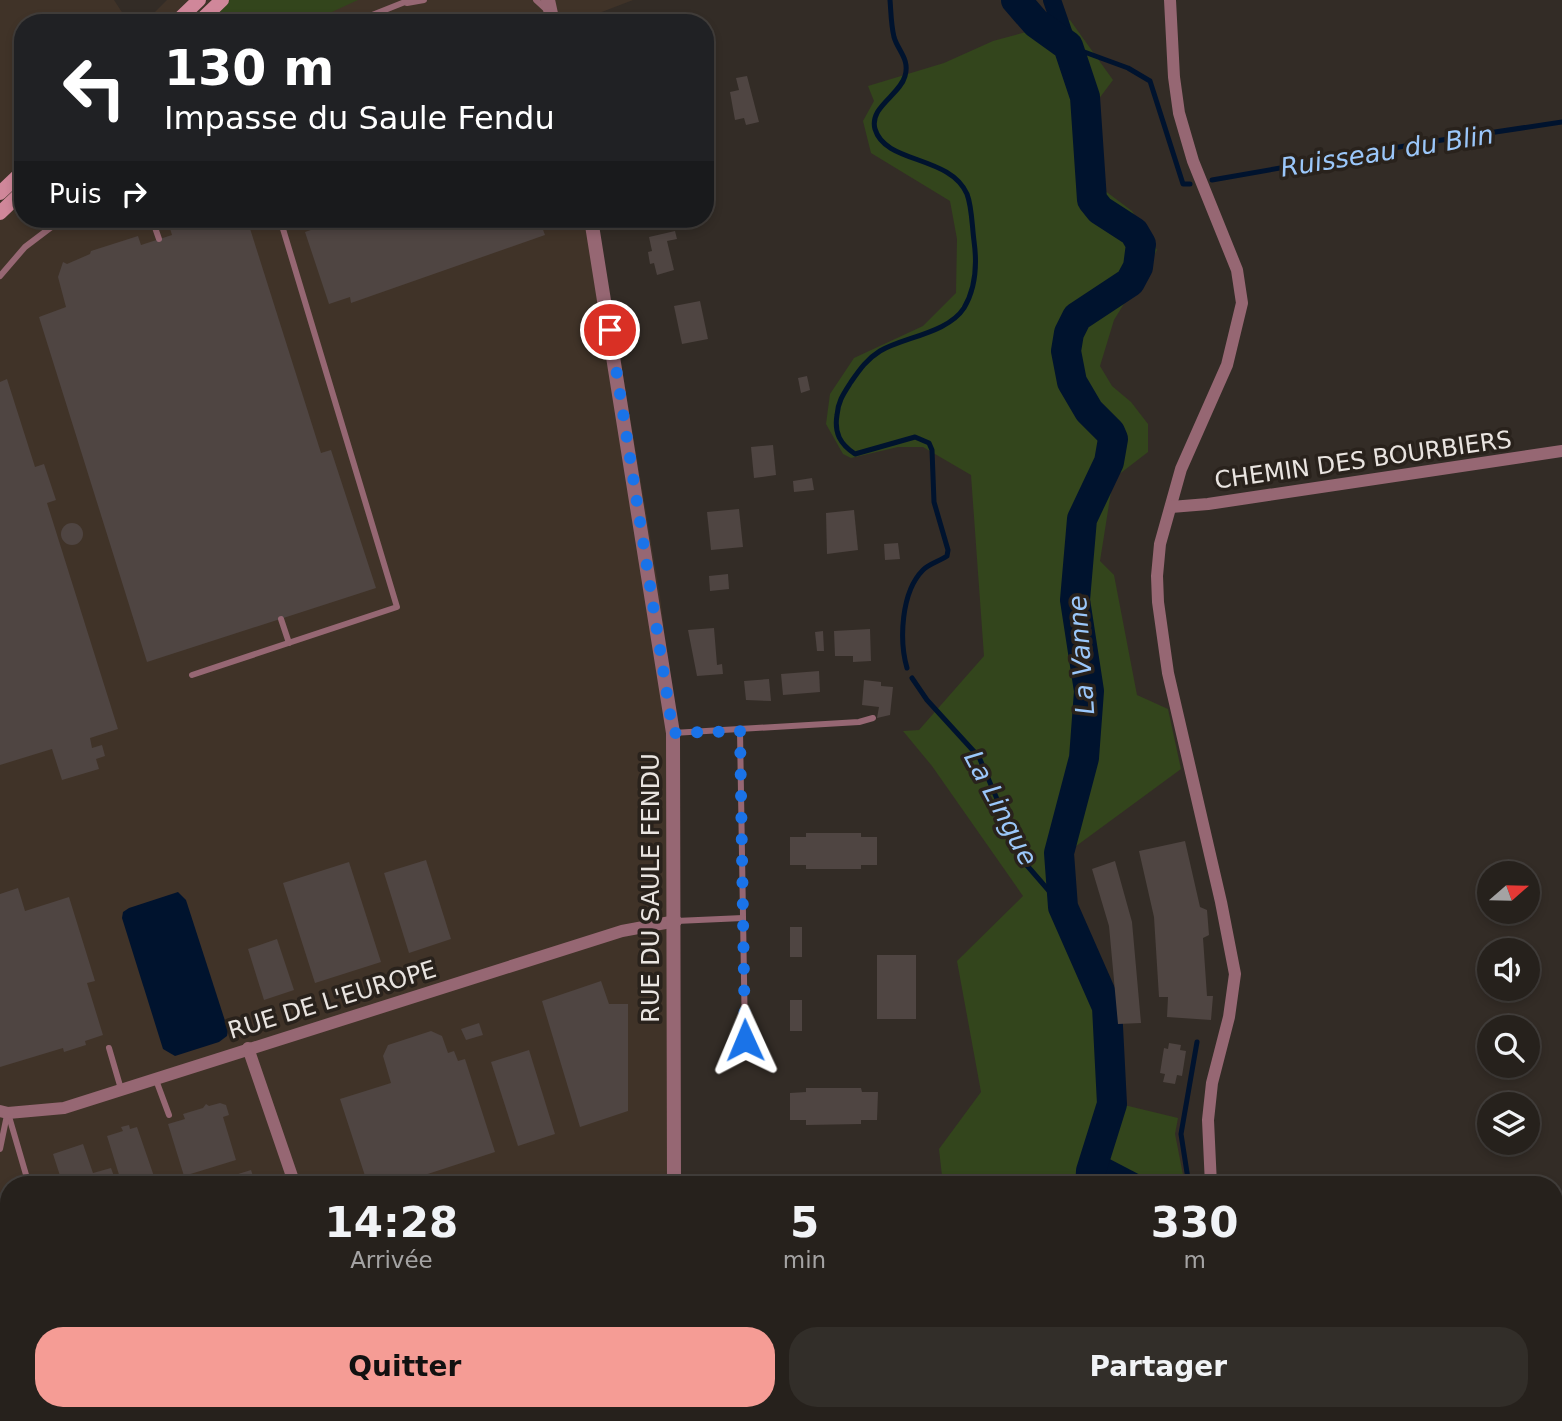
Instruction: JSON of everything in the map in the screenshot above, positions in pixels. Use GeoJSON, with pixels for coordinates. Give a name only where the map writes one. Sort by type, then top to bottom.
{"type":"FeatureCollection","features":[{"type":"Feature","properties":{"kind":"main road"},"geometry":{"type":"LineString","coordinates":[[184,14],[198,0]]}},
{"type":"Feature","properties":{"kind":"main road"},"geometry":{"type":"LineString","coordinates":[[207,14],[222,0]]}},
{"type":"Feature","properties":{"kind":"main road"},"geometry":{"type":"LineString","coordinates":[[0,193],[14,180]]}},
{"type":"Feature","properties":{"kind":"main road"},"geometry":{"type":"LineString","coordinates":[[0,213],[14,200]]}},
{"type":"Feature","properties":{"kind":"street"},"geometry":{"type":"LineString","coordinates":[[1170,0],[1174,76],[1180,113],[1194,161],[1237,271],[1242,303],[1227,365],[1181,469],[1157,560],[1157,602],[1168,673],[1235,974],[1212,1083],[1208,1120],[1211,1176]]}},
{"type":"Feature","properties":{"kind":"street","name":"RUE DU SAULE FENDU"},"geometry":{"type":"LineString","coordinates":[[592,228],[673,733],[676,921],[674,1176]]}},
{"type":"Feature","properties":{"kind":"street","name":"CHEMIN DES BOURBIERS"},"geometry":{"type":"LineString","coordinates":[[1171,507],[1208,504],[1562,451]]}},
{"type":"Feature","properties":{"kind":"street","name":"RUE DE L'EUROPE"},"geometry":{"type":"LineString","coordinates":[[3,1114],[64,1108],[622,931],[676,921]]}},
{"type":"Feature","properties":{"kind":"street"},"geometry":{"type":"LineString","coordinates":[[248,1048],[292,1176]]}},
{"type":"Feature","properties":{"kind":"lane"},"geometry":{"type":"LineString","coordinates":[[375,14],[410,0]]}},
{"type":"Feature","properties":{"kind":"lane"},"geometry":{"type":"LineString","coordinates":[[398,5],[424,0]]}},
{"type":"Feature","properties":{"kind":"lane"},"geometry":{"type":"LineString","coordinates":[[536,0],[551,12]]}},
{"type":"Feature","properties":{"kind":"lane"},"geometry":{"type":"LineString","coordinates":[[0,276],[25,247],[50,228]]}},
{"type":"Feature","properties":{"kind":"lane"},"geometry":{"type":"LineString","coordinates":[[155,228],[159,239]]}},
{"type":"Feature","properties":{"kind":"lane"},"geometry":{"type":"LineString","coordinates":[[192,675],[397,607],[283,228]]}},
{"type":"Feature","properties":{"kind":"lane"},"geometry":{"type":"LineString","coordinates":[[281,619],[289,643]]}},
{"type":"Feature","properties":{"kind":"lane"},"geometry":{"type":"LineString","coordinates":[[673,733],[740,731],[859,722],[873,718]]}},
{"type":"Feature","properties":{"kind":"lane"},"geometry":{"type":"LineString","coordinates":[[740,731],[745,1040]]}},
{"type":"Feature","properties":{"kind":"lane"},"geometry":{"type":"LineString","coordinates":[[676,921],[743,918]]}},
{"type":"Feature","properties":{"kind":"lane"},"geometry":{"type":"LineString","coordinates":[[108,1048],[121,1089]]}},
{"type":"Feature","properties":{"kind":"lane"},"geometry":{"type":"LineString","coordinates":[[156,1078],[169,1115]]}},
{"type":"Feature","properties":{"kind":"lane"},"geometry":{"type":"LineString","coordinates":[[0,1149],[3,1114]]}},
{"type":"Feature","properties":{"kind":"lane"},"geometry":{"type":"LineString","coordinates":[[3,1114],[26,1176]]}},
{"type":"Feature","properties":{"kind":"shaded area"},"geometry":{"type":"Polygon","coordinates":[[[0,0],[114,0],[123,14],[14,14],[14,228],[599,228],[660,596],[678,743],[679,1176],[0,1176],[0,0]]]}},
{"type":"Feature","properties":{"kind":"shaded area"},"geometry":{"type":"Polygon","coordinates":[[[167,0],[633,0],[596,14],[153,14],[167,0]]]}},
{"type":"Feature","properties":{"kind":"green space"},"geometry":{"type":"Polygon","coordinates":[[[227,0],[358,0],[328,14],[212,14],[227,0]]]}},
{"type":"Feature","properties":{"kind":"green space"},"geometry":{"type":"Polygon","coordinates":[[[1070,20],[1113,80],[1092,108],[1100,187],[1132,211],[1157,250],[1114,320],[1100,366],[1112,386],[1131,402],[1148,424],[1148,452],[1113,479],[1100,561],[1114,575],[1137,695],[1168,709],[1181,769],[1068,852],[1071,905],[1114,1007],[1120,1104],[1178,1118],[1175,1134],[1183,1176],[942,1176],[939,1149],[981,1092],[957,961],[1023,896],[932,766],[903,731],[919,730],[984,656],[971,475],[923,447],[898,447],[851,458],[843,454],[826,424],[830,394],[854,358],[923,326],[956,293],[957,239],[950,201],[871,153],[863,121],[874,101],[868,86],[944,63],[993,41],[1070,20]]]}},
{"type":"Feature","properties":{"kind":"water"},"geometry":{"type":"Polygon","coordinates":[[[178,892],[186,900],[228,1030],[227,1036],[219,1042],[175,1056],[163,1049],[122,918],[123,912],[129,908],[178,892]]]}},
{"type":"Feature","properties":{"kind":"building"},"geometry":{"type":"Polygon","coordinates":[[[747,76],[759,122],[746,125],[744,118],[735,120],[730,92],[739,90],[736,78],[747,76]]]}},
{"type":"Feature","properties":{"kind":"building"},"geometry":{"type":"Polygon","coordinates":[[[170,228],[250,228],[321,453],[331,450],[376,588],[147,662],[39,317],[66,307],[58,277],[63,262],[67,264],[90,254],[91,251],[138,236],[141,245],[172,235],[170,228]]]}},
{"type":"Feature","properties":{"kind":"building"},"geometry":{"type":"Polygon","coordinates":[[[316,228],[542,228],[545,235],[351,303],[350,297],[329,304],[305,232],[316,228]]]}},
{"type":"Feature","properties":{"kind":"building"},"geometry":{"type":"Polygon","coordinates":[[[675,231],[677,239],[667,241],[674,270],[657,275],[654,263],[650,264],[648,252],[652,251],[649,237],[675,231]]]}},
{"type":"Feature","properties":{"kind":"building"},"geometry":{"type":"Polygon","coordinates":[[[700,301],[708,339],[682,344],[674,306],[700,301]]]}},
{"type":"Feature","properties":{"kind":"building"},"geometry":{"type":"Polygon","coordinates":[[[807,376],[810,390],[801,393],[798,378],[807,376]]]}},
{"type":"Feature","properties":{"kind":"building"},"geometry":{"type":"Polygon","coordinates":[[[7,379],[35,467],[44,464],[56,500],[47,503],[118,729],[90,738],[92,748],[102,745],[105,756],[96,759],[99,769],[62,780],[52,749],[0,765],[0,382],[7,379]]]}},
{"type":"Feature","properties":{"kind":"building"},"geometry":{"type":"Polygon","coordinates":[[[773,445],[776,475],[754,478],[751,447],[773,445]]]}},
{"type":"Feature","properties":{"kind":"building"},"geometry":{"type":"Polygon","coordinates":[[[812,478],[814,490],[794,492],[793,481],[812,478]]]}},
{"type":"Feature","properties":{"kind":"building"},"geometry":{"type":"Polygon","coordinates":[[[739,509],[743,547],[711,550],[707,512],[739,509]]]}},
{"type":"Feature","properties":{"kind":"building"},"geometry":{"type":"Polygon","coordinates":[[[854,510],[858,550],[827,554],[826,513],[854,510]]]}},
{"type":"Feature","properties":{"kind":"building"},"geometry":{"type":"Polygon","coordinates":[[[68,523],[76,523],[83,530],[83,538],[76,545],[68,545],[61,538],[61,530],[68,523]]]}},
{"type":"Feature","properties":{"kind":"building"},"geometry":{"type":"Polygon","coordinates":[[[898,543],[900,559],[885,560],[884,544],[898,543]]]}},
{"type":"Feature","properties":{"kind":"building"},"geometry":{"type":"Polygon","coordinates":[[[728,574],[729,589],[710,591],[709,576],[728,574]]]}},
{"type":"Feature","properties":{"kind":"building"},"geometry":{"type":"Polygon","coordinates":[[[714,628],[717,665],[722,664],[723,674],[697,676],[688,630],[714,628]]]}},
{"type":"Feature","properties":{"kind":"building"},"geometry":{"type":"Polygon","coordinates":[[[870,629],[871,661],[853,662],[853,656],[835,656],[834,631],[870,629]]]}},
{"type":"Feature","properties":{"kind":"building"},"geometry":{"type":"Polygon","coordinates":[[[823,631],[824,651],[817,651],[815,632],[823,631]]]}},
{"type":"Feature","properties":{"kind":"building"},"geometry":{"type":"Polygon","coordinates":[[[819,671],[820,692],[783,695],[781,674],[819,671]]]}},
{"type":"Feature","properties":{"kind":"building"},"geometry":{"type":"Polygon","coordinates":[[[769,679],[771,701],[746,700],[744,681],[769,679]]]}},
{"type":"Feature","properties":{"kind":"building"},"geometry":{"type":"Polygon","coordinates":[[[864,680],[893,687],[890,715],[877,718],[879,707],[862,705],[864,680]]]}},
{"type":"Feature","properties":{"kind":"building"},"geometry":{"type":"Polygon","coordinates":[[[806,833],[861,833],[861,837],[877,837],[877,865],[861,865],[861,869],[806,869],[806,865],[790,865],[790,837],[806,837],[806,833]]]}},
{"type":"Feature","properties":{"kind":"building"},"geometry":{"type":"Polygon","coordinates":[[[1185,841],[1200,907],[1207,910],[1209,935],[1203,938],[1207,996],[1213,996],[1211,1020],[1167,1017],[1168,997],[1159,997],[1154,917],[1139,851],[1185,841]]]}},
{"type":"Feature","properties":{"kind":"building"},"geometry":{"type":"Polygon","coordinates":[[[426,860],[451,939],[409,953],[384,873],[426,860]]]}},
{"type":"Feature","properties":{"kind":"building"},"geometry":{"type":"Polygon","coordinates":[[[1115,861],[1132,922],[1141,1023],[1118,1024],[1109,926],[1092,869],[1115,861]]]}},
{"type":"Feature","properties":{"kind":"building"},"geometry":{"type":"Polygon","coordinates":[[[349,862],[381,962],[315,983],[283,883],[349,862]]]}},
{"type":"Feature","properties":{"kind":"building"},"geometry":{"type":"Polygon","coordinates":[[[18,888],[25,911],[69,897],[95,981],[87,983],[103,1035],[85,1041],[86,1045],[64,1052],[63,1048],[0,1067],[0,894],[18,888]]]}},
{"type":"Feature","properties":{"kind":"building"},"geometry":{"type":"Polygon","coordinates":[[[790,927],[802,927],[802,957],[790,957],[790,927]]]}},
{"type":"Feature","properties":{"kind":"building"},"geometry":{"type":"Polygon","coordinates":[[[277,939],[294,990],[264,1000],[248,949],[277,939]]]}},
{"type":"Feature","properties":{"kind":"building"},"geometry":{"type":"Polygon","coordinates":[[[877,955],[916,955],[916,1019],[877,1019],[877,955]]]}},
{"type":"Feature","properties":{"kind":"building"},"geometry":{"type":"Polygon","coordinates":[[[601,981],[609,1004],[628,1004],[628,1111],[580,1127],[542,1001],[601,981]]]}},
{"type":"Feature","properties":{"kind":"building"},"geometry":{"type":"Polygon","coordinates":[[[790,1000],[802,1000],[802,1031],[790,1031],[790,1000]]]}},
{"type":"Feature","properties":{"kind":"building"},"geometry":{"type":"Polygon","coordinates":[[[479,1023],[483,1035],[466,1040],[461,1029],[479,1023]]]}},
{"type":"Feature","properties":{"kind":"building"},"geometry":{"type":"Polygon","coordinates":[[[431,1031],[442,1036],[448,1053],[454,1051],[458,1061],[465,1059],[495,1152],[422,1176],[365,1176],[340,1099],[391,1083],[383,1056],[388,1045],[431,1031]]]}},
{"type":"Feature","properties":{"kind":"building"},"geometry":{"type":"Polygon","coordinates":[[[1169,1043],[1181,1045],[1180,1050],[1186,1051],[1182,1076],[1177,1075],[1175,1084],[1163,1082],[1165,1074],[1160,1073],[1164,1048],[1168,1049],[1169,1043]]]}},
{"type":"Feature","properties":{"kind":"building"},"geometry":{"type":"Polygon","coordinates":[[[529,1050],[555,1134],[518,1146],[491,1062],[529,1050]]]}},
{"type":"Feature","properties":{"kind":"building"},"geometry":{"type":"Polygon","coordinates":[[[806,1088],[861,1088],[862,1092],[878,1092],[877,1120],[861,1120],[861,1124],[806,1125],[806,1120],[790,1120],[790,1093],[806,1092],[806,1088]]]}},
{"type":"Feature","properties":{"kind":"building"},"geometry":{"type":"Polygon","coordinates":[[[220,1103],[226,1105],[229,1115],[223,1117],[236,1160],[184,1176],[168,1124],[185,1119],[183,1114],[203,1108],[206,1104],[209,1106],[220,1103]]]}},
{"type":"Feature","properties":{"kind":"building"},"geometry":{"type":"Polygon","coordinates":[[[121,1127],[137,1127],[154,1176],[119,1176],[107,1136],[123,1131],[121,1127]]]}},
{"type":"Feature","properties":{"kind":"building"},"geometry":{"type":"Polygon","coordinates":[[[83,1144],[93,1173],[111,1168],[114,1176],[60,1176],[53,1154],[83,1144]]]}},
{"type":"Feature","properties":{"kind":"building"},"geometry":{"type":"Polygon","coordinates":[[[251,1170],[253,1176],[232,1176],[251,1170]]]}},
{"type":"Feature","properties":{"kind":"waterway","name":"La Lingue"},"geometry":{"type":"LineString","coordinates":[[890,0],[894,37],[905,60],[906,70],[902,83],[876,114],[875,129],[881,140],[891,148],[947,172],[959,181],[970,205],[975,258],[975,275],[964,308],[937,329],[875,354],[842,397],[836,421],[839,438],[855,454],[915,437],[929,443],[932,450],[934,502],[948,550],[947,556],[923,570],[910,591],[903,630],[907,668]]}},
{"type":"Feature","properties":{"kind":"waterway","name":"La Vanne"},"geometry":{"type":"LineString","coordinates":[[1016,0],[1036,23],[1068,46],[1085,97],[1092,200],[1100,210],[1134,232],[1141,244],[1138,267],[1130,282],[1077,317],[1069,333],[1066,351],[1072,382],[1089,411],[1110,432],[1113,439],[1109,462],[1082,519],[1075,600],[1089,691],[1084,758],[1059,853],[1063,907],[1107,1007],[1112,1104],[1091,1176]]}},
{"type":"Feature","properties":{"kind":"waterway"},"geometry":{"type":"LineString","coordinates":[[1052,0],[1068,46]]}},
{"type":"Feature","properties":{"kind":"waterway"},"geometry":{"type":"LineString","coordinates":[[1068,46],[1128,68],[1150,81],[1183,184],[1190,184]]}},
{"type":"Feature","properties":{"kind":"waterway","name":"Ruisseau du Blin"},"geometry":{"type":"LineString","coordinates":[[1212,180],[1422,143],[1562,122]]}},
{"type":"Feature","properties":{"kind":"waterway","name":"La Lingue"},"geometry":{"type":"LineString","coordinates":[[912,678],[927,700],[979,757],[1024,862],[1063,907]]}},
{"type":"Feature","properties":{"kind":"waterway"},"geometry":{"type":"LineString","coordinates":[[1188,1176],[1181,1134],[1197,1042]]}},
{"type":"Feature","properties":{"kind":"waterway"},"geometry":{"type":"LineString","coordinates":[[1094,1161],[1123,1176]]}},
{"type":"Feature","properties":{"kind":"route"},"geometry":{"type":"LineString","coordinates":[[610,330],[673,733],[740,731],[745,1040]]}}]}
